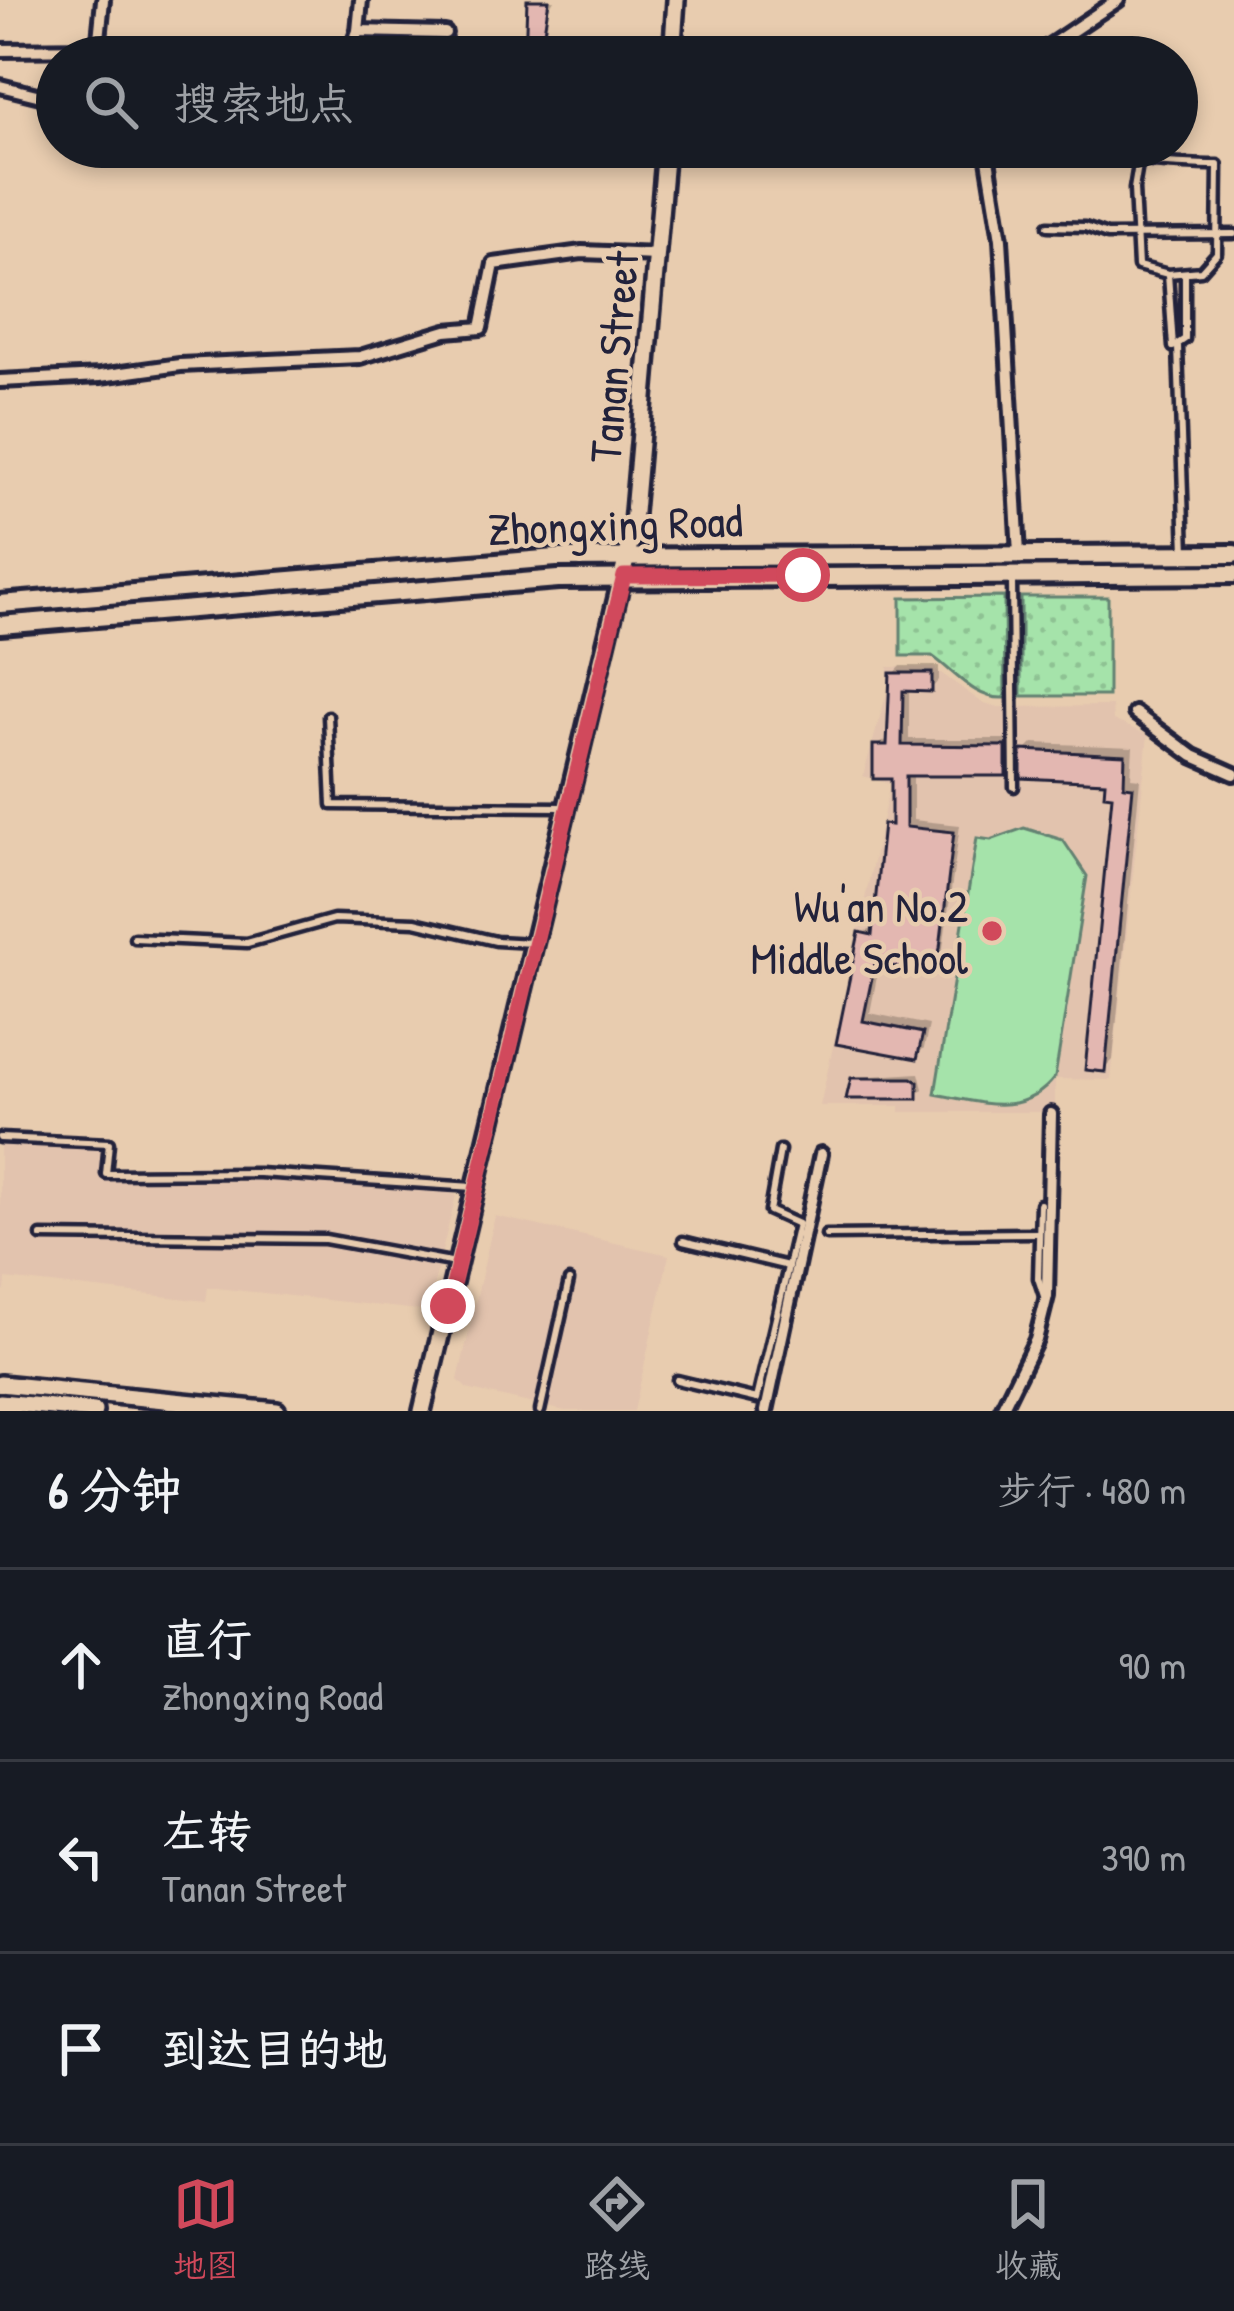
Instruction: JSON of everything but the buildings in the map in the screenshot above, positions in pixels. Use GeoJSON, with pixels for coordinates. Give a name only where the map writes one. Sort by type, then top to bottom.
{"type":"FeatureCollection","features":[{"type":"Feature","properties":{"kind":"main road","name":"Zhongxing Road"},"geometry":{"type":"LineString","coordinates":[[0,604],[628,555],[1234,554]]}},
{"type":"Feature","properties":{"kind":"main road","name":"Zhongxing Road"},"geometry":{"type":"LineString","coordinates":[[0,625],[624,576],[1234,574]]}},
{"type":"Feature","properties":{"kind":"street"},"geometry":{"type":"LineString","coordinates":[[99,36],[103,0]]}},
{"type":"Feature","properties":{"kind":"street"},"geometry":{"type":"LineString","coordinates":[[356,36],[361,0]]}},
{"type":"Feature","properties":{"kind":"street"},"geometry":{"type":"LineString","coordinates":[[673,36],[676,0]]}},
{"type":"Feature","properties":{"kind":"street"},"geometry":{"type":"LineString","coordinates":[[1064,36],[1118,0]]}},
{"type":"Feature","properties":{"kind":"street"},"geometry":{"type":"LineString","coordinates":[[358,31],[445,34]]}},
{"type":"Feature","properties":{"kind":"street"},"geometry":{"type":"LineString","coordinates":[[0,50],[36,50]]}},
{"type":"Feature","properties":{"kind":"street"},"geometry":{"type":"LineString","coordinates":[[0,86],[36,95]]}},
{"type":"Feature","properties":{"kind":"street","name":"Tanan Street"},"geometry":{"type":"LineString","coordinates":[[422,1411],[624,576],[664,168]]}},
{"type":"Feature","properties":{"kind":"street"},"geometry":{"type":"LineString","coordinates":[[989,168],[1000,239],[1019,554]]}},
{"type":"Feature","properties":{"kind":"street"},"geometry":{"type":"LineString","coordinates":[[0,381],[382,354],[446,332],[481,328],[494,264],[582,252],[658,255]]}},
{"type":"Feature","properties":{"kind":"street"},"geometry":{"type":"LineString","coordinates":[[1136,713],[1193,756],[1234,774]]}},
{"type":"Feature","properties":{"kind":"street"},"geometry":{"type":"LineString","coordinates":[[1001,1411],[1036,1340],[1046,1303],[1051,1114]]}},
{"type":"Feature","properties":{"kind":"street"},"geometry":{"type":"LineString","coordinates":[[766,1411],[821,1154]]}},
{"type":"Feature","properties":{"kind":"street"},"geometry":{"type":"LineString","coordinates":[[0,1384],[277,1411]]}},
{"type":"Feature","properties":{"kind":"street"},"geometry":{"type":"LineString","coordinates":[[0,1402],[94,1411]]}},
{"type":"Feature","properties":{"kind":"lane"},"geometry":{"type":"LineString","coordinates":[[1139,168],[1138,266],[1185,274],[1213,261],[1218,234],[1219,165],[1198,165]]}},
{"type":"Feature","properties":{"kind":"lane"},"geometry":{"type":"LineString","coordinates":[[1048,226],[1135,234],[1234,234]]}},
{"type":"Feature","properties":{"kind":"lane"},"geometry":{"type":"LineString","coordinates":[[1168,274],[1169,340],[1178,347]]}},
{"type":"Feature","properties":{"kind":"lane"},"geometry":{"type":"LineString","coordinates":[[1185,274],[1185,339],[1178,347],[1185,554]]}},
{"type":"Feature","properties":{"kind":"lane"},"geometry":{"type":"LineString","coordinates":[[1012,575],[1014,787]]}},
{"type":"Feature","properties":{"kind":"lane"},"geometry":{"type":"LineString","coordinates":[[328,716],[332,806],[568,807]]}},
{"type":"Feature","properties":{"kind":"lane"},"geometry":{"type":"LineString","coordinates":[[134,938],[247,943],[334,919],[415,922],[496,941],[535,944]]}},
{"type":"Feature","properties":{"kind":"lane"},"geometry":{"type":"LineString","coordinates":[[0,1138],[109,1143],[106,1174],[259,1173],[476,1187]]}},
{"type":"Feature","properties":{"kind":"lane"},"geometry":{"type":"LineString","coordinates":[[677,1380],[757,1399],[798,1223],[775,1217],[768,1206],[780,1150]]}},
{"type":"Feature","properties":{"kind":"lane"},"geometry":{"type":"LineString","coordinates":[[1040,1204],[1039,1278],[1046,1303]]}},
{"type":"Feature","properties":{"kind":"lane"},"geometry":{"type":"LineString","coordinates":[[826,1235],[1039,1233]]}},
{"type":"Feature","properties":{"kind":"lane"},"geometry":{"type":"LineString","coordinates":[[41,1236],[325,1240],[458,1263]]}},
{"type":"Feature","properties":{"kind":"lane"},"geometry":{"type":"LineString","coordinates":[[683,1241],[788,1266]]}},
{"type":"Feature","properties":{"kind":"lane"},"geometry":{"type":"LineString","coordinates":[[540,1411],[569,1281]]}},
{"type":"Feature","properties":{"kind":"shaded area","name":"Wu'an No.2 Middle School"},"geometry":{"type":"Polygon","coordinates":[[[888,667],[934,668],[984,704],[999,707],[1112,706],[1113,720],[1148,735],[1111,1080],[1055,1079],[1055,1112],[900,1112],[900,1106],[820,1106],[890,784],[863,776],[888,689],[888,667]]]}},
{"type":"Feature","properties":{"kind":"shaded area"},"geometry":{"type":"Polygon","coordinates":[[[0,1144],[104,1145],[105,1178],[301,1180],[438,1188],[456,1195],[427,1311],[208,1287],[206,1301],[6,1279],[5,1291],[0,1291],[0,1144]]]}},
{"type":"Feature","properties":{"kind":"shaded area"},"geometry":{"type":"Polygon","coordinates":[[[495,1216],[669,1255],[634,1411],[565,1411],[467,1389],[458,1380],[495,1216]]]}},
{"type":"Feature","properties":{"kind":"green space"},"geometry":{"type":"Polygon","coordinates":[[[1004,597],[1005,698],[975,690],[932,656],[901,656],[901,598],[1004,597]]]}},
{"type":"Feature","properties":{"kind":"green space"},"geometry":{"type":"Polygon","coordinates":[[[1021,597],[1108,597],[1108,696],[1021,696],[1021,597]]]}},
{"type":"Feature","properties":{"kind":"green space"},"geometry":{"type":"Polygon","coordinates":[[[1024,828],[1063,840],[1087,876],[1055,1077],[1043,1090],[1015,1103],[935,1094],[977,838],[991,840],[1024,828]]]}},
{"type":"Feature","properties":{"kind":"place","name":"Wu'an No.2 Middle School"},"geometry":{"type":"Point","coordinates":[992,931]}},
{"type":"Feature","properties":{"kind":"route"},"geometry":{"type":"LineString","coordinates":[[448,1306],[624,576],[803,575]]}}]}
